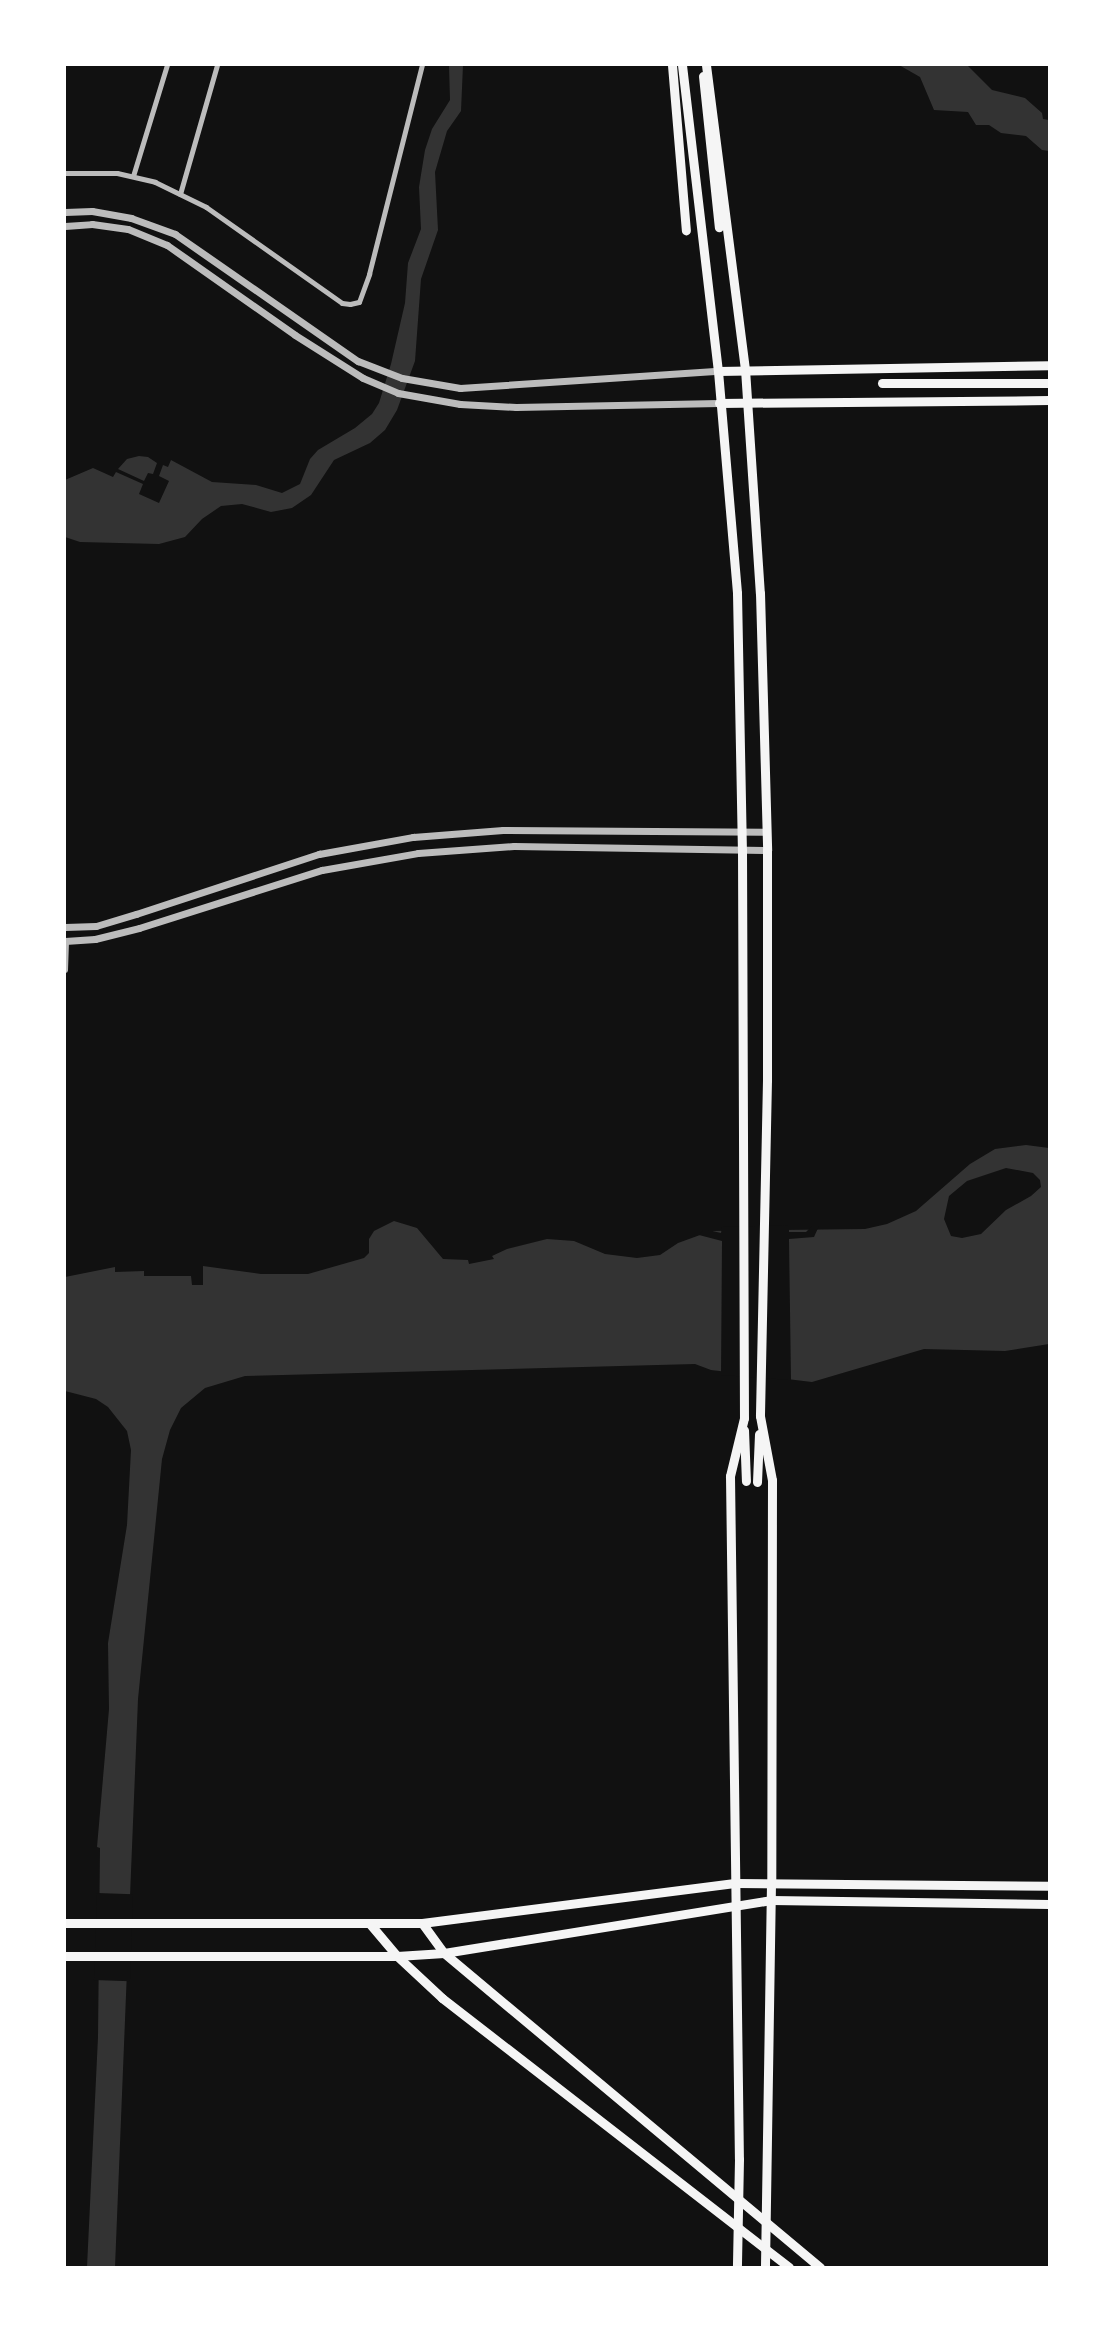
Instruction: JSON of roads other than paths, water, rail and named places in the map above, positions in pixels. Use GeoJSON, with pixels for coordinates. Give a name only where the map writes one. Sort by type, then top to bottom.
{"type":"FeatureCollection","features":[{"type":"Feature","properties":{"kind":"main road"},"geometry":{"type":"LineString","coordinates":[[671,65],[686,229]]}},
{"type":"Feature","properties":{"kind":"main road"},"geometry":{"type":"LineString","coordinates":[[682,65],[718,371],[737,593],[742,832],[742,1374],[746,1481]]}},
{"type":"Feature","properties":{"kind":"main road"},"geometry":{"type":"LineString","coordinates":[[704,65],[705,120],[719,227]]}},
{"type":"Feature","properties":{"kind":"main road"},"geometry":{"type":"LineString","coordinates":[[704,65],[745,369],[760,593],[767,832],[767,1080],[762,1377],[757,1482]]}},
{"type":"Feature","properties":{"kind":"main road"},"geometry":{"type":"LineString","coordinates":[[718,371],[1049,365]]}},
{"type":"Feature","properties":{"kind":"main road"},"geometry":{"type":"LineString","coordinates":[[882,383],[1049,383]]}},
{"type":"Feature","properties":{"kind":"main road"},"geometry":{"type":"LineString","coordinates":[[719,403],[1049,400]]}},
{"type":"Feature","properties":{"kind":"main road"},"geometry":{"type":"LineString","coordinates":[[760,1416],[772,1480],[771,1900],[765,2267]]}},
{"type":"Feature","properties":{"kind":"main road"},"geometry":{"type":"LineString","coordinates":[[737,2267],[736,1883],[730,1476],[744,1418]]}},
{"type":"Feature","properties":{"kind":"main road"},"geometry":{"type":"LineString","coordinates":[[65,1923],[422,1923],[736,1883],[1049,1886]]}},
{"type":"Feature","properties":{"kind":"main road"},"geometry":{"type":"LineString","coordinates":[[65,1956],[397,1956],[444,1953],[771,1900],[1049,1904]]}},
{"type":"Feature","properties":{"kind":"main road"},"geometry":{"type":"LineString","coordinates":[[422,1923],[444,1953],[820,2267]]}},
{"type":"Feature","properties":{"kind":"main road"},"geometry":{"type":"LineString","coordinates":[[370,1924],[397,1956],[442,1998],[789,2267]]}},
{"type":"Feature","properties":{"kind":"street"},"geometry":{"type":"LineString","coordinates":[[133,176],[167,65]]}},
{"type":"Feature","properties":{"kind":"street"},"geometry":{"type":"LineString","coordinates":[[180,194],[217,65]]}},
{"type":"Feature","properties":{"kind":"street"},"geometry":{"type":"LineString","coordinates":[[65,173],[117,173],[133,176],[180,194],[206,206],[342,303],[359,302],[369,274],[422,65]]}},
{"type":"Feature","properties":{"kind":"street"},"geometry":{"type":"LineString","coordinates":[[65,212],[92,211],[131,218],[175,233],[358,361],[425,383],[460,388],[520,386],[718,371]]}},
{"type":"Feature","properties":{"kind":"street"},"geometry":{"type":"LineString","coordinates":[[65,226],[92,224],[128,229],[167,245],[295,335],[374,384],[422,399],[516,407],[719,403]]}},
{"type":"Feature","properties":{"kind":"street"},"geometry":{"type":"LineString","coordinates":[[65,927],[96,926],[319,854],[413,836],[503,830],[767,832]]}},
{"type":"Feature","properties":{"kind":"street"},"geometry":{"type":"LineString","coordinates":[[65,970],[65,941],[95,939],[139,928],[322,870],[418,853],[514,846],[767,849]]}}]}
